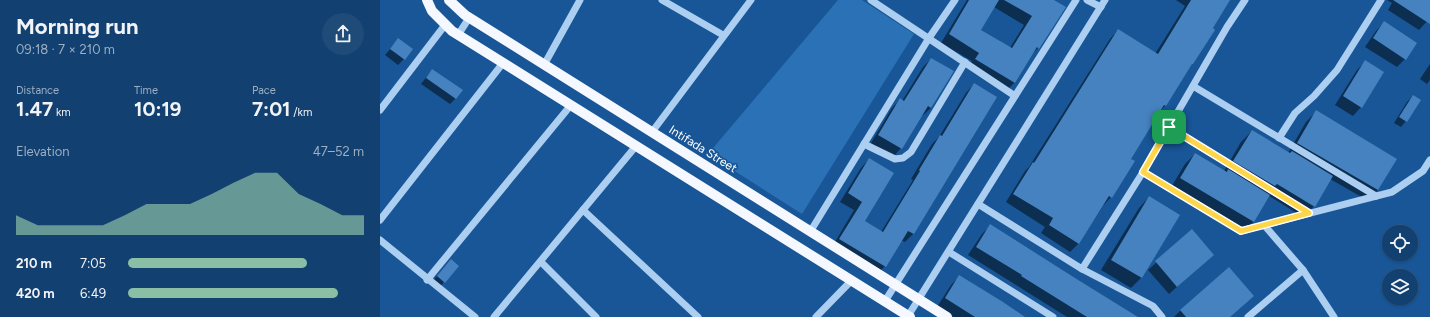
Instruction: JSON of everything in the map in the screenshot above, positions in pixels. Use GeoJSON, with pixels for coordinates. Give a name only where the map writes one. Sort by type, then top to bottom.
{"type":"FeatureCollection","features":[{"type":"Feature","properties":{"kind":"main road"},"geometry":{"type":"LineString","coordinates":[[427,0],[432,11],[445,25],[458,34],[909,316]]}},
{"type":"Feature","properties":{"kind":"main road","name":"Intifada Street"},"geometry":{"type":"LineString","coordinates":[[449,0],[469,18],[947,317]]}},
{"type":"Feature","properties":{"kind":"street"},"geometry":{"type":"LineString","coordinates":[[544,65],[580,0]]}},
{"type":"Feature","properties":{"kind":"street"},"geometry":{"type":"LineString","coordinates":[[662,0],[723,35]]}},
{"type":"Feature","properties":{"kind":"street"},"geometry":{"type":"LineString","coordinates":[[652,132],[723,35],[751,0]]}},
{"type":"Feature","properties":{"kind":"street"},"geometry":{"type":"LineString","coordinates":[[871,0],[1015,96]]}},
{"type":"Feature","properties":{"kind":"street"},"geometry":{"type":"LineString","coordinates":[[810,232],[929,38],[955,0]]}},
{"type":"Feature","properties":{"kind":"street"},"geometry":{"type":"LineString","coordinates":[[885,302],[1076,0]]}},
{"type":"Feature","properties":{"kind":"street"},"geometry":{"type":"LineString","coordinates":[[1087,0],[1101,7]]}},
{"type":"Feature","properties":{"kind":"street"},"geometry":{"type":"LineString","coordinates":[[909,316],[1105,0]]}},
{"type":"Feature","properties":{"kind":"street"},"geometry":{"type":"LineString","coordinates":[[1082,269],[1143,172],[1227,27],[1245,0]]}},
{"type":"Feature","properties":{"kind":"street"},"geometry":{"type":"LineString","coordinates":[[1279,138],[1295,113],[1314,96],[1337,70],[1381,0]]}},
{"type":"Feature","properties":{"kind":"street"},"geometry":{"type":"LineString","coordinates":[[458,34],[469,18]]}},
{"type":"Feature","properties":{"kind":"street"},"geometry":{"type":"LineString","coordinates":[[380,110],[445,25]]}},
{"type":"Feature","properties":{"kind":"street"},"geometry":{"type":"LineString","coordinates":[[864,144],[895,159],[903,158],[911,152],[965,62]]}},
{"type":"Feature","properties":{"kind":"street"},"geometry":{"type":"LineString","coordinates":[[380,220],[503,63]]}},
{"type":"Feature","properties":{"kind":"street"},"geometry":{"type":"LineString","coordinates":[[1193,86],[1376,196]]}},
{"type":"Feature","properties":{"kind":"street"},"geometry":{"type":"LineString","coordinates":[[427,280],[571,105]]}},
{"type":"Feature","properties":{"kind":"street"},"geometry":{"type":"LineString","coordinates":[[1169,127],[1309,213]]}},
{"type":"Feature","properties":{"kind":"street"},"geometry":{"type":"LineString","coordinates":[[494,317],[636,146]]}},
{"type":"Feature","properties":{"kind":"street"},"geometry":{"type":"LineString","coordinates":[[1143,172],[1241,231],[1392,192],[1423,171],[1430,160]]}},
{"type":"Feature","properties":{"kind":"street"},"geometry":{"type":"LineString","coordinates":[[978,204],[1082,269],[1153,306],[1162,317]]}},
{"type":"Feature","properties":{"kind":"street"},"geometry":{"type":"LineString","coordinates":[[583,210],[698,317]]}},
{"type":"Feature","properties":{"kind":"street"},"geometry":{"type":"LineString","coordinates":[[1264,225],[1302,270],[1334,317]]}},
{"type":"Feature","properties":{"kind":"street"},"geometry":{"type":"LineString","coordinates":[[380,240],[427,280],[475,317]]}},
{"type":"Feature","properties":{"kind":"street"},"geometry":{"type":"LineString","coordinates":[[949,252],[1053,317]]}},
{"type":"Feature","properties":{"kind":"street"},"geometry":{"type":"LineString","coordinates":[[541,262],[596,317]]}},
{"type":"Feature","properties":{"kind":"street"},"geometry":{"type":"LineString","coordinates":[[1248,317],[1302,270]]}},
{"type":"Feature","properties":{"kind":"street"},"geometry":{"type":"LineString","coordinates":[[816,317],[851,280]]}},
{"type":"Feature","properties":{"kind":"shaded area"},"geometry":{"type":"Polygon","coordinates":[[[838,0],[862,0],[914,34],[802,214],[708,154],[838,0]]]}},
{"type":"Feature","properties":{"kind":"building"},"geometry":{"type":"Polygon","coordinates":[[[969,0],[999,0],[981,30],[1012,48],[1032,16],[1004,0],[1054,0],[1066,7],[1039,49],[1037,47],[1015,83],[975,59],[979,53],[949,34],[969,0]]]}},
{"type":"Feature","properties":{"kind":"building"},"geometry":{"type":"Polygon","coordinates":[[[1191,0],[1230,0],[1213,28],[1215,30],[1166,106],[1164,105],[1131,159],[1135,161],[1112,198],[1109,196],[1079,244],[1049,225],[1053,218],[1013,194],[1118,29],[1158,54],[1191,0]]]}},
{"type":"Feature","properties":{"kind":"building"},"geometry":{"type":"Polygon","coordinates":[[[1393,0],[1430,0],[1430,24],[1393,0]]]}},
{"type":"Feature","properties":{"kind":"building"},"geometry":{"type":"Polygon","coordinates":[[[1384,21],[1417,43],[1406,60],[1373,38],[1384,21]]]}},
{"type":"Feature","properties":{"kind":"building"},"geometry":{"type":"Polygon","coordinates":[[[398,38],[413,49],[405,60],[390,49],[398,38]]]}},
{"type":"Feature","properties":{"kind":"building"},"geometry":{"type":"Polygon","coordinates":[[[931,58],[954,71],[931,108],[928,106],[902,149],[878,135],[900,98],[904,101],[931,58]]]}},
{"type":"Feature","properties":{"kind":"building"},"geometry":{"type":"Polygon","coordinates":[[[1365,60],[1384,72],[1362,108],[1343,96],[1365,60]]]}},
{"type":"Feature","properties":{"kind":"building"},"geometry":{"type":"Polygon","coordinates":[[[432,69],[463,90],[456,99],[426,78],[432,69]]]}},
{"type":"Feature","properties":{"kind":"building"},"geometry":{"type":"Polygon","coordinates":[[[974,83],[997,97],[914,234],[908,231],[886,267],[839,239],[862,202],[848,193],[869,158],[894,173],[865,221],[883,232],[940,135],[942,136],[974,83]]]}},
{"type":"Feature","properties":{"kind":"building"},"geometry":{"type":"Polygon","coordinates":[[[1413,95],[1421,100],[1407,122],[1399,117],[1413,95]]]}},
{"type":"Feature","properties":{"kind":"building"},"geometry":{"type":"Polygon","coordinates":[[[1316,110],[1397,159],[1378,190],[1297,143],[1316,110]]]}},
{"type":"Feature","properties":{"kind":"building"},"geometry":{"type":"Polygon","coordinates":[[[1252,130],[1290,153],[1292,151],[1333,176],[1315,207],[1277,184],[1275,186],[1233,161],[1252,130]]]}},
{"type":"Feature","properties":{"kind":"building"},"geometry":{"type":"Polygon","coordinates":[[[1195,153],[1227,172],[1228,169],[1270,195],[1254,222],[1180,178],[1195,153]]]}},
{"type":"Feature","properties":{"kind":"building"},"geometry":{"type":"Polygon","coordinates":[[[1149,196],[1180,215],[1142,278],[1111,260],[1149,196]]]}},
{"type":"Feature","properties":{"kind":"building"},"geometry":{"type":"Polygon","coordinates":[[[990,224],[1138,317],[1087,317],[1021,276],[1022,275],[976,247],[990,224]]]}},
{"type":"Feature","properties":{"kind":"building"},"geometry":{"type":"Polygon","coordinates":[[[1192,229],[1214,255],[1177,287],[1155,261],[1192,229]]]}},
{"type":"Feature","properties":{"kind":"building"},"geometry":{"type":"Polygon","coordinates":[[[451,259],[459,266],[445,283],[437,276],[451,259]]]}},
{"type":"Feature","properties":{"kind":"building"},"geometry":{"type":"Polygon","coordinates":[[[1229,267],[1254,296],[1230,317],[1186,317],[1180,310],[1229,267]]]}},
{"type":"Feature","properties":{"kind":"building"},"geometry":{"type":"Polygon","coordinates":[[[959,275],[1025,317],[975,317],[945,298],[959,275]]]}},
{"type":"Feature","properties":{"kind":"route"},"geometry":{"type":"LineString","coordinates":[[1169,127],[1309,213],[1241,231],[1143,172],[1169,127]]}}]}
